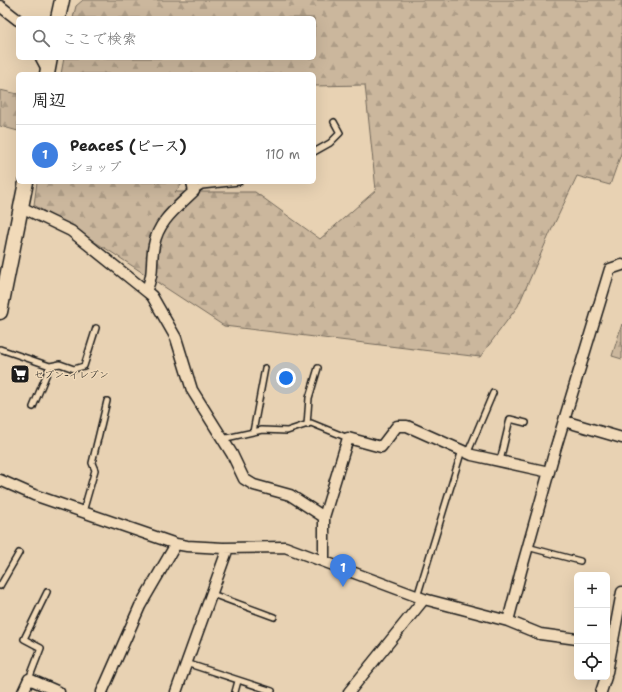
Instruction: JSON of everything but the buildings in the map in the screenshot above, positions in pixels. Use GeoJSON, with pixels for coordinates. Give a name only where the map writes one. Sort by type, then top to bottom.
{"type":"FeatureCollection","features":[{"type":"Feature","properties":{"kind":"main road"},"geometry":{"type":"LineString","coordinates":[[58,16],[62,0]]}},
{"type":"Feature","properties":{"kind":"main road"},"geometry":{"type":"LineString","coordinates":[[0,312],[26,184]]}},
{"type":"Feature","properties":{"kind":"street"},"geometry":{"type":"LineString","coordinates":[[0,6],[16,18]]}},
{"type":"Feature","properties":{"kind":"street"},"geometry":{"type":"LineString","coordinates":[[146,291],[153,270],[154,245],[162,222],[193,187]]}},
{"type":"Feature","properties":{"kind":"street"},"geometry":{"type":"LineString","coordinates":[[21,207],[71,231],[152,296],[176,338],[189,385],[198,403],[222,439],[244,478],[254,485],[290,495],[324,517]]}},
{"type":"Feature","properties":{"kind":"street"},"geometry":{"type":"LineString","coordinates":[[508,621],[549,472],[610,269],[622,265]]}},
{"type":"Feature","properties":{"kind":"street"},"geometry":{"type":"LineString","coordinates":[[564,421],[622,438]]}},
{"type":"Feature","properties":{"kind":"street"},"geometry":{"type":"LineString","coordinates":[[324,561],[324,517],[348,438],[380,447],[397,426],[401,425],[437,438],[465,451],[500,461],[549,472]]}},
{"type":"Feature","properties":{"kind":"street"},"geometry":{"type":"LineString","coordinates":[[0,480],[83,512],[176,544],[228,548],[285,547],[421,598],[508,621],[540,634],[574,639]]}},
{"type":"Feature","properties":{"kind":"street"},"geometry":{"type":"LineString","coordinates":[[102,692],[140,606],[176,544]]}},
{"type":"Feature","properties":{"kind":"street"},"geometry":{"type":"LineString","coordinates":[[176,692],[185,663],[228,548]]}},
{"type":"Feature","properties":{"kind":"street"},"geometry":{"type":"LineString","coordinates":[[610,659],[622,592]]}},
{"type":"Feature","properties":{"kind":"street"},"geometry":{"type":"LineString","coordinates":[[349,692],[421,598]]}},
{"type":"Feature","properties":{"kind":"street"},"geometry":{"type":"LineString","coordinates":[[24,692],[29,679],[59,692]]}},
{"type":"Feature","properties":{"kind":"street"},"geometry":{"type":"LineString","coordinates":[[602,692],[605,680]]}},
{"type":"Feature","properties":{"kind":"lane"},"geometry":{"type":"LineString","coordinates":[[316,151],[330,143],[340,133],[334,122]]}},
{"type":"Feature","properties":{"kind":"lane"},"geometry":{"type":"LineString","coordinates":[[193,187],[220,184]]}},
{"type":"Feature","properties":{"kind":"lane"},"geometry":{"type":"LineString","coordinates":[[0,349],[50,366],[60,364],[74,369],[84,366],[96,328]]}},
{"type":"Feature","properties":{"kind":"lane"},"geometry":{"type":"LineString","coordinates":[[33,407],[50,366]]}},
{"type":"Feature","properties":{"kind":"lane"},"geometry":{"type":"LineString","coordinates":[[253,432],[265,368]]}},
{"type":"Feature","properties":{"kind":"lane"},"geometry":{"type":"LineString","coordinates":[[307,425],[310,398],[318,368]]}},
{"type":"Feature","properties":{"kind":"lane"},"geometry":{"type":"LineString","coordinates":[[421,598],[465,451],[493,393]]}},
{"type":"Feature","properties":{"kind":"lane"},"geometry":{"type":"LineString","coordinates":[[83,512],[95,470],[92,463],[107,401]]}},
{"type":"Feature","properties":{"kind":"lane"},"geometry":{"type":"LineString","coordinates":[[500,461],[510,419],[526,423]]}},
{"type":"Feature","properties":{"kind":"lane"},"geometry":{"type":"LineString","coordinates":[[222,439],[253,432],[287,431],[307,425],[318,425],[348,438]]}},
{"type":"Feature","properties":{"kind":"lane"},"geometry":{"type":"LineString","coordinates":[[528,548],[580,561]]}},
{"type":"Feature","properties":{"kind":"lane"},"geometry":{"type":"LineString","coordinates":[[0,586],[19,553]]}},
{"type":"Feature","properties":{"kind":"lane"},"geometry":{"type":"LineString","coordinates":[[29,679],[41,648],[24,639],[47,592]]}},
{"type":"Feature","properties":{"kind":"lane"},"geometry":{"type":"LineString","coordinates":[[212,594],[274,617]]}},
{"type":"Feature","properties":{"kind":"lane"},"geometry":{"type":"LineString","coordinates":[[185,663],[272,691]]}},
{"type":"Feature","properties":{"kind":"lane"},"geometry":{"type":"LineString","coordinates":[[235,692],[238,680]]}},
{"type":"Feature","properties":{"kind":"green space"},"geometry":{"type":"Polygon","coordinates":[[[83,0],[622,0],[622,151],[610,185],[577,176],[518,306],[480,357],[224,326],[108,250],[34,205],[37,184],[182,184],[175,192],[255,192],[320,239],[376,190],[365,85],[316,86],[316,72],[61,72],[64,60],[316,60],[316,16],[74,16],[76,6],[83,0]]]}},
{"type":"Feature","properties":{"kind":"green space"},"geometry":{"type":"Polygon","coordinates":[[[0,90],[16,94],[16,130],[0,126],[0,90]]]}},
{"type":"Feature","properties":{"kind":"green space"},"geometry":{"type":"Polygon","coordinates":[[[622,324],[622,359],[612,356],[622,324]]]}},
{"type":"Feature","properties":{"kind":"place","name":"セブン-イレブン"},"geometry":{"type":"Point","coordinates":[20,374]}},
{"type":"Feature","properties":{"kind":"place","name":"PeaceS (ピース)"},"geometry":{"type":"Point","coordinates":[343,587]}}]}
